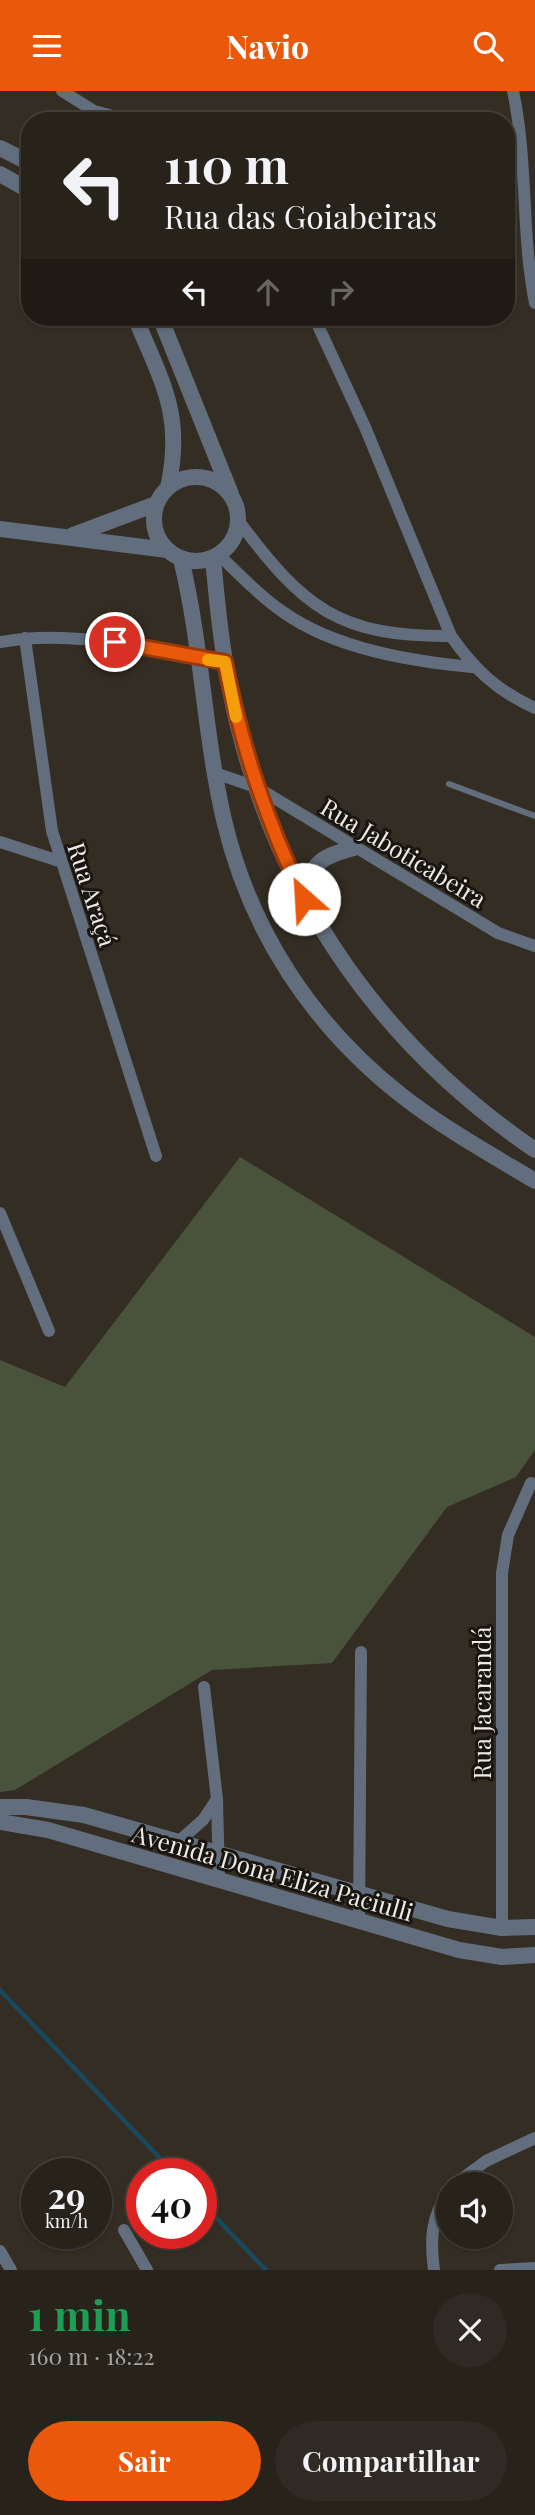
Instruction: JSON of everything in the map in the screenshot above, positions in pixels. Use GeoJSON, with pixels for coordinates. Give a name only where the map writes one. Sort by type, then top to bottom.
{"type":"FeatureCollection","features":[{"type":"Feature","properties":{"kind":"street"},"geometry":{"type":"LineString","coordinates":[[62,91],[98,112]]}},
{"type":"Feature","properties":{"kind":"street"},"geometry":{"type":"LineString","coordinates":[[513,91],[515,112]]}},
{"type":"Feature","properties":{"kind":"street"},"geometry":{"type":"LineString","coordinates":[[515,115],[528,270],[535,303]]}},
{"type":"Feature","properties":{"kind":"street"},"geometry":{"type":"LineString","coordinates":[[0,148],[21,158]]}},
{"type":"Feature","properties":{"kind":"street"},"geometry":{"type":"LineString","coordinates":[[0,174],[21,186]]}},
{"type":"Feature","properties":{"kind":"street"},"geometry":{"type":"LineString","coordinates":[[138,326],[173,415],[175,446],[168,488]]}},
{"type":"Feature","properties":{"kind":"street"},"geometry":{"type":"LineString","coordinates":[[164,326],[235,503],[238,520],[290,585],[318,608],[346,622],[380,632],[411,636],[451,636]]}},
{"type":"Feature","properties":{"kind":"street"},"geometry":{"type":"LineString","coordinates":[[318,326],[365,427],[451,636],[472,667],[496,687],[535,708]]}},
{"type":"Feature","properties":{"kind":"street"},"geometry":{"type":"LineString","coordinates":[[235,503],[223,487],[205,478],[185,478],[168,488],[156,504],[153,520],[157,537],[174,555],[198,658],[215,773],[229,840],[251,901],[279,959],[317,1015],[364,1063],[401,1095],[535,1181]]}},
{"type":"Feature","properties":{"kind":"street"},"geometry":{"type":"LineString","coordinates":[[69,537],[156,504]]}},
{"type":"Feature","properties":{"kind":"street"},"geometry":{"type":"LineString","coordinates":[[0,530],[69,537],[174,555],[197,562],[216,557],[229,546],[238,520]]}},
{"type":"Feature","properties":{"kind":"street"},"geometry":{"type":"LineString","coordinates":[[216,557],[283,613],[309,628],[340,640],[386,652],[435,663],[472,667]]}},
{"type":"Feature","properties":{"kind":"street"},"geometry":{"type":"LineString","coordinates":[[216,557],[225,662],[237,726],[269,824],[304,899],[350,974],[412,1049],[473,1105],[535,1150]]}},
{"type":"Feature","properties":{"kind":"street"},"geometry":{"type":"LineString","coordinates":[[0,642],[25,638],[90,638],[225,662]]}},
{"type":"Feature","properties":{"kind":"street","name":"Rua Araçá"},"geometry":{"type":"LineString","coordinates":[[25,638],[47,807],[59,861],[156,1156]]}},
{"type":"Feature","properties":{"kind":"street","name":"Rua Jaboticabeira"},"geometry":{"type":"LineString","coordinates":[[215,773],[256,787],[498,933],[535,946]]}},
{"type":"Feature","properties":{"kind":"street"},"geometry":{"type":"LineString","coordinates":[[0,842],[59,861]]}},
{"type":"Feature","properties":{"kind":"street"},"geometry":{"type":"LineString","coordinates":[[304,899],[311,872],[316,864],[334,853],[354,848]]}},
{"type":"Feature","properties":{"kind":"street"},"geometry":{"type":"LineString","coordinates":[[0,1213],[50,1331]]}},
{"type":"Feature","properties":{"kind":"street","name":"Rua Jacarandá"},"geometry":{"type":"LineString","coordinates":[[502,1928],[502,1573],[508,1535],[531,1483]]}},
{"type":"Feature","properties":{"kind":"street"},"geometry":{"type":"LineString","coordinates":[[359,1921],[361,1652]]}},
{"type":"Feature","properties":{"kind":"street"},"geometry":{"type":"LineString","coordinates":[[204,1687],[217,1799],[219,1878]]}},
{"type":"Feature","properties":{"kind":"street"},"geometry":{"type":"LineString","coordinates":[[178,1842],[203,1820],[217,1799]]}},
{"type":"Feature","properties":{"kind":"street","name":"Avenida Dona Eliza Paciulli"},"geometry":{"type":"LineString","coordinates":[[0,1807],[26,1807],[84,1815],[448,1919],[502,1928],[535,1927]]}},
{"type":"Feature","properties":{"kind":"street","name":"Avenida Dona Eliza Paciulli"},"geometry":{"type":"LineString","coordinates":[[0,1822],[48,1830],[459,1950],[502,1957],[535,1955]]}},
{"type":"Feature","properties":{"kind":"street"},"geometry":{"type":"LineString","coordinates":[[471,2172],[486,2161],[535,2138]]}},
{"type":"Feature","properties":{"kind":"street"},"geometry":{"type":"LineString","coordinates":[[434,2270],[430,2242],[436,2213]]}},
{"type":"Feature","properties":{"kind":"street"},"geometry":{"type":"LineString","coordinates":[[124,2230],[147,2270]]}},
{"type":"Feature","properties":{"kind":"street"},"geometry":{"type":"LineString","coordinates":[[0,2251],[11,2270]]}},
{"type":"Feature","properties":{"kind":"street"},"geometry":{"type":"LineString","coordinates":[[500,2270],[535,2268]]}},
{"type":"Feature","properties":{"kind":"lane"},"geometry":{"type":"LineString","coordinates":[[449,783],[535,816]]}},
{"type":"Feature","properties":{"kind":"green space"},"geometry":{"type":"Polygon","coordinates":[[[240,1157],[535,1337],[535,1450],[516,1477],[447,1507],[332,1663],[212,1670],[15,1790],[0,1792],[0,1360],[65,1387],[240,1157]]]}},
{"type":"Feature","properties":{"kind":"waterway"},"geometry":{"type":"LineString","coordinates":[[0,1990],[160,2158]]}},
{"type":"Feature","properties":{"kind":"waterway"},"geometry":{"type":"LineString","coordinates":[[217,2219],[266,2270]]}},
{"type":"Feature","properties":{"kind":"slow traffic"},"geometry":{"type":"LineString","coordinates":[[208,660],[225,662],[236,717]]}},
{"type":"Feature","properties":{"kind":"route"},"geometry":{"type":"LineString","coordinates":[[115,642],[225,662],[237,726],[256,787],[269,824],[304,899]]}}]}
